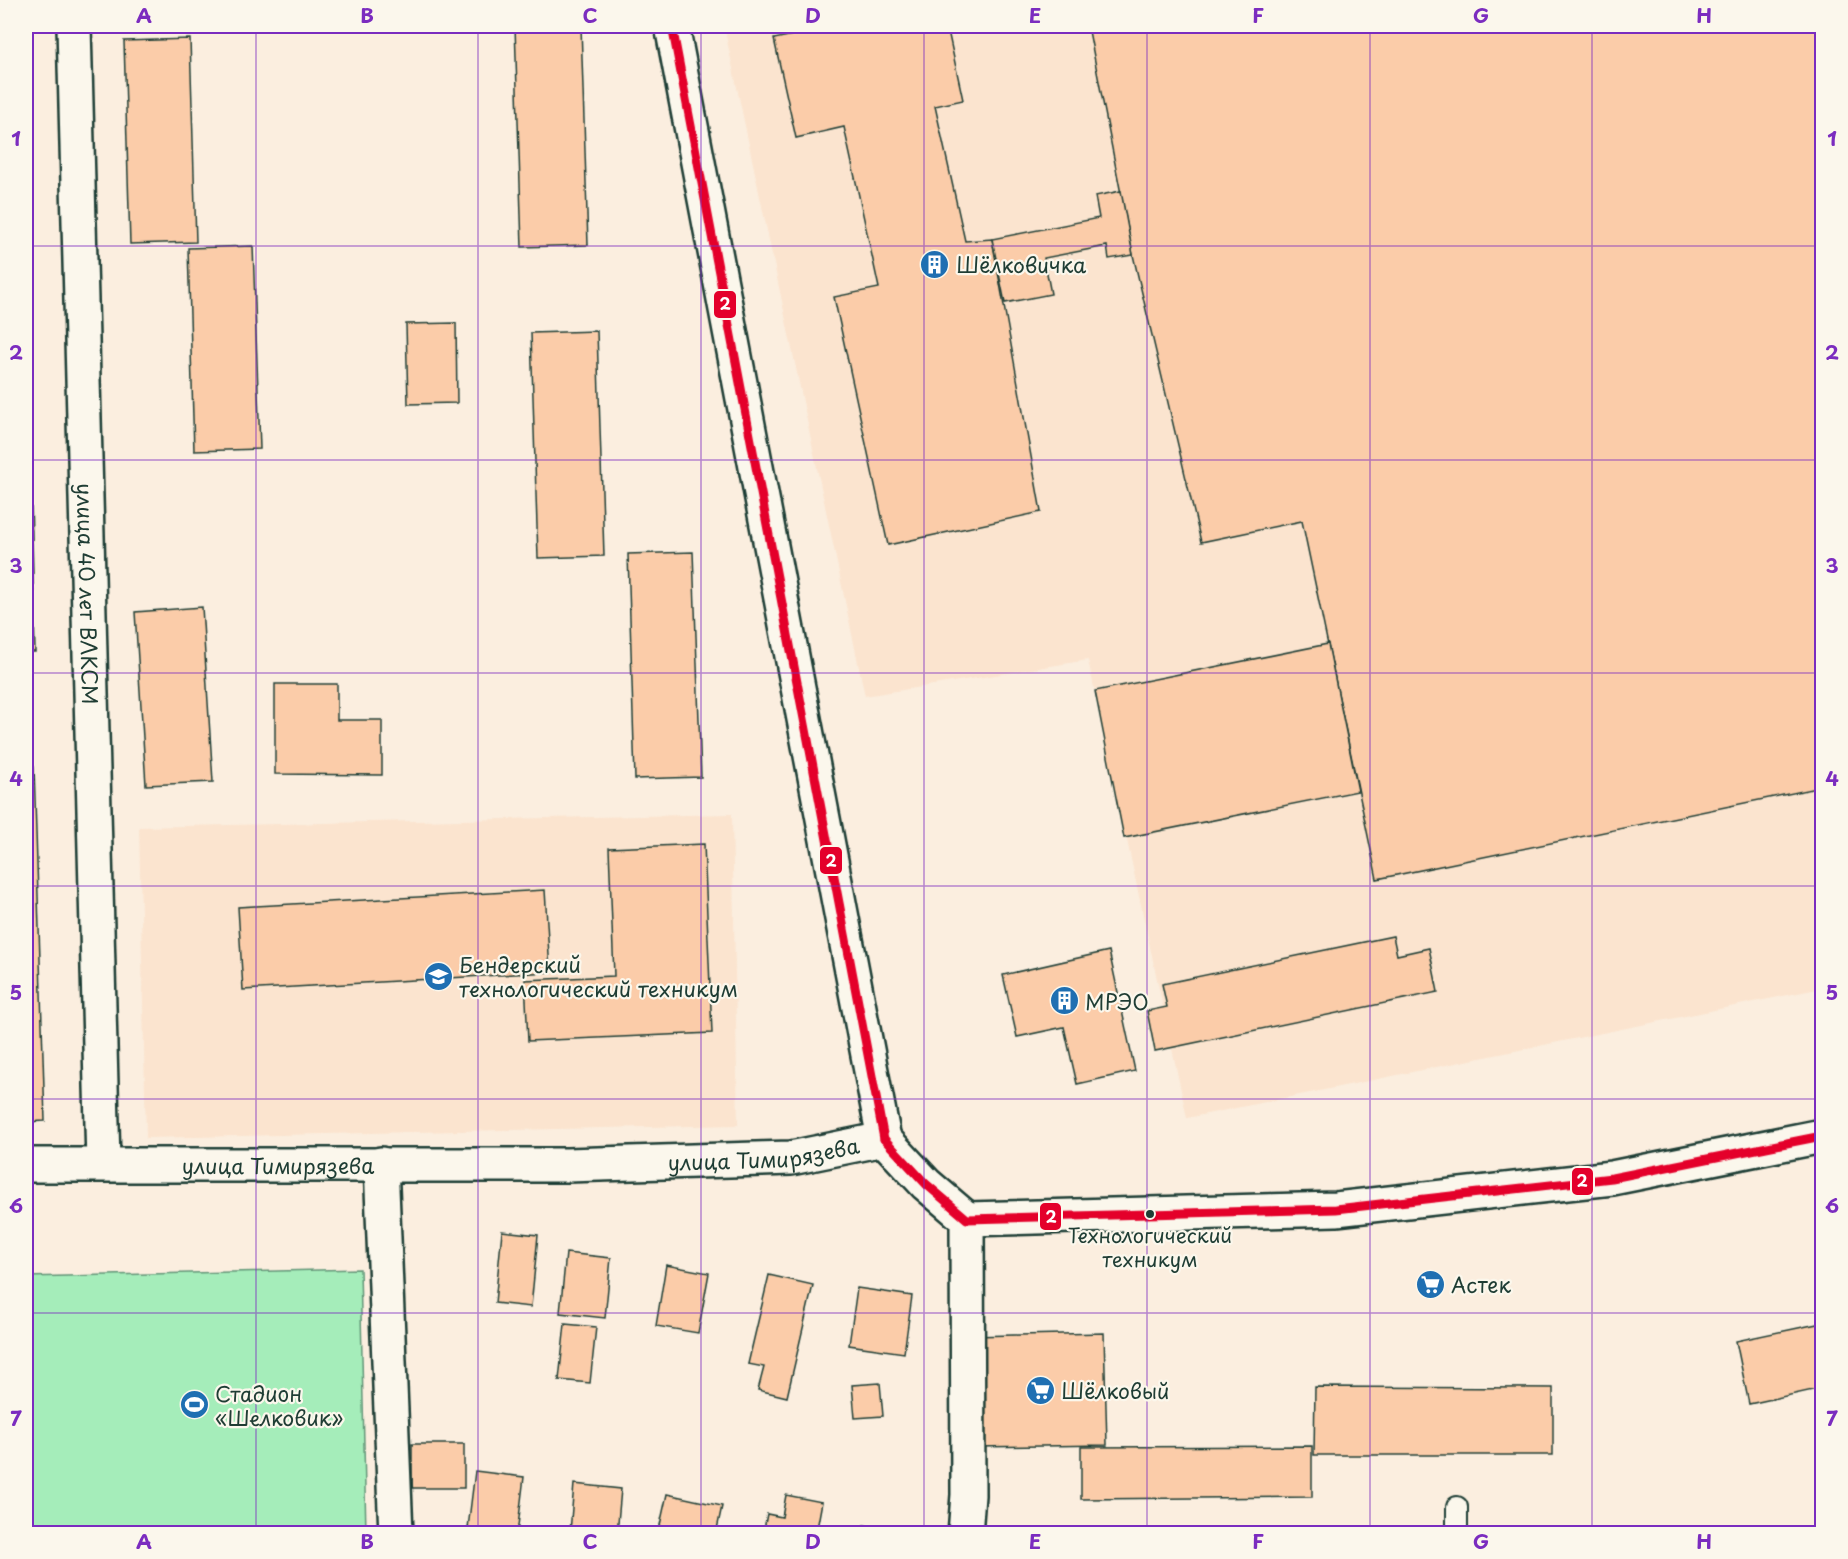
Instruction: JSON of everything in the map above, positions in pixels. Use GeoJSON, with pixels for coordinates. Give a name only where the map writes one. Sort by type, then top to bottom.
{"type":"FeatureCollection","features":[{"type":"Feature","properties":{"kind":"street","name":"улица 40 лет ВЛКСМ"},"geometry":{"type":"LineString","coordinates":[[74,26],[104,1164]]}},
{"type":"Feature","properties":{"kind":"street"},"geometry":{"type":"LineString","coordinates":[[672,26],[884,1139]]}},
{"type":"Feature","properties":{"kind":"street"},"geometry":{"type":"LineString","coordinates":[[965,1533],[968,1495],[967,1219],[1336,1209],[1612,1178],[1822,1137]]}},
{"type":"Feature","properties":{"kind":"street","name":"улица Тимирязева"},"geometry":{"type":"LineString","coordinates":[[26,1165],[567,1165],[791,1158],[884,1139],[926,1184],[967,1219]]}},
{"type":"Feature","properties":{"kind":"street"},"geometry":{"type":"LineString","coordinates":[[381,1164],[396,1533]]}},
{"type":"Feature","properties":{"kind":"lane"},"geometry":{"type":"LineString","coordinates":[[1457,1507],[1457,1533]]}},
{"type":"Feature","properties":{"kind":"shaded area"},"geometry":{"type":"Polygon","coordinates":[[[724,26],[1822,26],[1822,988],[1187,1118],[1088,660],[865,696],[724,26]]]}},
{"type":"Feature","properties":{"kind":"shaded area","name":"Бендерский технологический техникум"},"geometry":{"type":"Polygon","coordinates":[[[732,814],[738,1125],[146,1138],[139,827],[732,814]]]}},
{"type":"Feature","properties":{"kind":"green space","name":"Стадион «Шелковик»"},"geometry":{"type":"Polygon","coordinates":[[[360,1269],[366,1533],[26,1533],[26,1277],[360,1269]]]}},
{"type":"Feature","properties":{"kind":"building"},"geometry":{"type":"Polygon","coordinates":[[[515,26],[581,26],[588,245],[522,247],[515,26]]]}},
{"type":"Feature","properties":{"kind":"building","name":"Шёлковичка"},"geometry":{"type":"Polygon","coordinates":[[[836,26],[947,26],[963,100],[935,106],[965,241],[992,239],[1041,512],[888,545],[834,297],[879,288],[844,127],[796,138],[774,39],[836,26]]]}},
{"type":"Feature","properties":{"kind":"building"},"geometry":{"type":"Polygon","coordinates":[[[1088,26],[1822,26],[1822,787],[1377,879],[1302,521],[1201,542],[1133,255],[1088,26]]]}},
{"type":"Feature","properties":{"kind":"building"},"geometry":{"type":"Polygon","coordinates":[[[190,39],[196,242],[130,244],[124,41],[190,39]]]}},
{"type":"Feature","properties":{"kind":"building"},"geometry":{"type":"Polygon","coordinates":[[[1121,191],[1133,255],[1109,259],[1107,246],[1044,258],[1051,294],[1005,303],[992,239],[1099,218],[1095,196],[1121,191]]]}},
{"type":"Feature","properties":{"kind":"building"},"geometry":{"type":"Polygon","coordinates":[[[253,246],[260,449],[194,451],[188,248],[253,246]]]}},
{"type":"Feature","properties":{"kind":"building"},"geometry":{"type":"Polygon","coordinates":[[[456,323],[457,403],[408,404],[406,324],[456,323]]]}},
{"type":"Feature","properties":{"kind":"building"},"geometry":{"type":"Polygon","coordinates":[[[597,331],[604,556],[538,558],[531,333],[597,331]]]}},
{"type":"Feature","properties":{"kind":"building"},"geometry":{"type":"Polygon","coordinates":[[[26,499],[31,499],[35,652],[26,652],[26,499]]]}},
{"type":"Feature","properties":{"kind":"building"},"geometry":{"type":"Polygon","coordinates":[[[693,552],[701,777],[635,779],[628,554],[693,552]]]}},
{"type":"Feature","properties":{"kind":"building"},"geometry":{"type":"Polygon","coordinates":[[[202,607],[213,782],[146,785],[135,612],[202,607]]]}},
{"type":"Feature","properties":{"kind":"building"},"geometry":{"type":"Polygon","coordinates":[[[1328,644],[1358,791],[1124,838],[1095,691],[1328,644]]]}},
{"type":"Feature","properties":{"kind":"building"},"geometry":{"type":"Polygon","coordinates":[[[275,684],[337,684],[337,720],[382,720],[382,775],[275,774],[275,684]]]}},
{"type":"Feature","properties":{"kind":"building"},"geometry":{"type":"Polygon","coordinates":[[[26,767],[34,767],[45,1121],[26,1122],[26,767]]]}},
{"type":"Feature","properties":{"kind":"building"},"geometry":{"type":"Polygon","coordinates":[[[704,844],[712,1033],[528,1041],[525,980],[614,976],[609,848],[704,844]]]}},
{"type":"Feature","properties":{"kind":"building"},"geometry":{"type":"Polygon","coordinates":[[[545,890],[550,972],[243,990],[238,907],[545,890]]]}},
{"type":"Feature","properties":{"kind":"building"},"geometry":{"type":"Polygon","coordinates":[[[1393,936],[1397,955],[1429,948],[1438,992],[1155,1051],[1147,1011],[1167,1007],[1162,984],[1393,936]]]}},
{"type":"Feature","properties":{"kind":"building","name":"МРЭО"},"geometry":{"type":"Polygon","coordinates":[[[1109,951],[1135,1071],[1077,1084],[1064,1027],[1017,1037],[1003,975],[1109,951]]]}},
{"type":"Feature","properties":{"kind":"building"},"geometry":{"type":"Polygon","coordinates":[[[502,1231],[538,1235],[531,1307],[495,1303],[502,1231]]]}},
{"type":"Feature","properties":{"kind":"building"},"geometry":{"type":"Polygon","coordinates":[[[566,1253],[611,1258],[605,1318],[560,1313],[566,1253]]]}},
{"type":"Feature","properties":{"kind":"building"},"geometry":{"type":"Polygon","coordinates":[[[666,1265],[709,1273],[698,1333],[656,1326],[666,1265]]]}},
{"type":"Feature","properties":{"kind":"building"},"geometry":{"type":"Polygon","coordinates":[[[769,1275],[813,1285],[787,1397],[758,1390],[764,1367],[748,1364],[769,1275]]]}},
{"type":"Feature","properties":{"kind":"building"},"geometry":{"type":"Polygon","coordinates":[[[857,1288],[912,1296],[904,1353],[849,1345],[857,1288]]]}},
{"type":"Feature","properties":{"kind":"building"},"geometry":{"type":"Polygon","coordinates":[[[1822,1323],[1822,1388],[1749,1404],[1736,1341],[1822,1323]]]}},
{"type":"Feature","properties":{"kind":"building"},"geometry":{"type":"Polygon","coordinates":[[[565,1324],[596,1327],[590,1383],[559,1380],[565,1324]]]}},
{"type":"Feature","properties":{"kind":"building","name":"Шёлковый"},"geometry":{"type":"Polygon","coordinates":[[[1104,1333],[1107,1445],[975,1447],[972,1336],[1104,1333]]]}},
{"type":"Feature","properties":{"kind":"building"},"geometry":{"type":"Polygon","coordinates":[[[880,1383],[883,1416],[855,1418],[852,1385],[880,1383]]]}},
{"type":"Feature","properties":{"kind":"building"},"geometry":{"type":"Polygon","coordinates":[[[1315,1387],[1553,1388],[1553,1455],[1314,1455],[1315,1387]]]}},
{"type":"Feature","properties":{"kind":"building"},"geometry":{"type":"Polygon","coordinates":[[[412,1444],[464,1444],[464,1488],[412,1488],[412,1444]]]}},
{"type":"Feature","properties":{"kind":"building"},"geometry":{"type":"Polygon","coordinates":[[[1312,1446],[1312,1497],[1081,1499],[1081,1447],[1312,1446]]]}},
{"type":"Feature","properties":{"kind":"building"},"geometry":{"type":"Polygon","coordinates":[[[475,1471],[524,1477],[517,1534],[468,1528],[475,1471]]]}},
{"type":"Feature","properties":{"kind":"building"},"geometry":{"type":"Polygon","coordinates":[[[574,1484],[621,1489],[617,1534],[570,1532],[574,1484]]]}},
{"type":"Feature","properties":{"kind":"building"},"geometry":{"type":"Polygon","coordinates":[[[667,1494],[722,1506],[716,1534],[658,1534],[667,1494]]]}},
{"type":"Feature","properties":{"kind":"building"},"geometry":{"type":"Polygon","coordinates":[[[786,1495],[822,1502],[816,1534],[763,1534],[767,1514],[782,1517],[786,1495]]]}},
{"type":"Feature","properties":{"kind":"building"},"geometry":{"type":"Polygon","coordinates":[[[864,1525],[909,1534],[862,1534],[864,1525]]]}},
{"type":"Feature","properties":{"kind":"transit line","name":"2"},"geometry":{"type":"LineString","coordinates":[[672,26],[884,1139]]}},
{"type":"Feature","properties":{"kind":"transit line","name":"2"},"geometry":{"type":"LineString","coordinates":[[884,1139],[926,1184],[967,1219],[1336,1209],[1612,1178],[1822,1136]]}},
{"type":"Feature","properties":{"kind":"place","name":"Шёлковичка"},"geometry":{"type":"Point","coordinates":[935,264]}},
{"type":"Feature","properties":{"kind":"place","name":"Бендерский технологический техникум"},"geometry":{"type":"Point","coordinates":[438,976]}},
{"type":"Feature","properties":{"kind":"place","name":"МРЭО"},"geometry":{"type":"Point","coordinates":[1064,1001]}},
{"type":"Feature","properties":{"kind":"place","name":"Технологический техникум"},"geometry":{"type":"Point","coordinates":[1150,1214]}},
{"type":"Feature","properties":{"kind":"place","name":"Астек"},"geometry":{"type":"Point","coordinates":[1430,1284]}},
{"type":"Feature","properties":{"kind":"place","name":"Шёлковый"},"geometry":{"type":"Point","coordinates":[1040,1390]}},
{"type":"Feature","properties":{"kind":"place","name":"Стадион «Шелковик»"},"geometry":{"type":"Point","coordinates":[194,1405]}}]}
